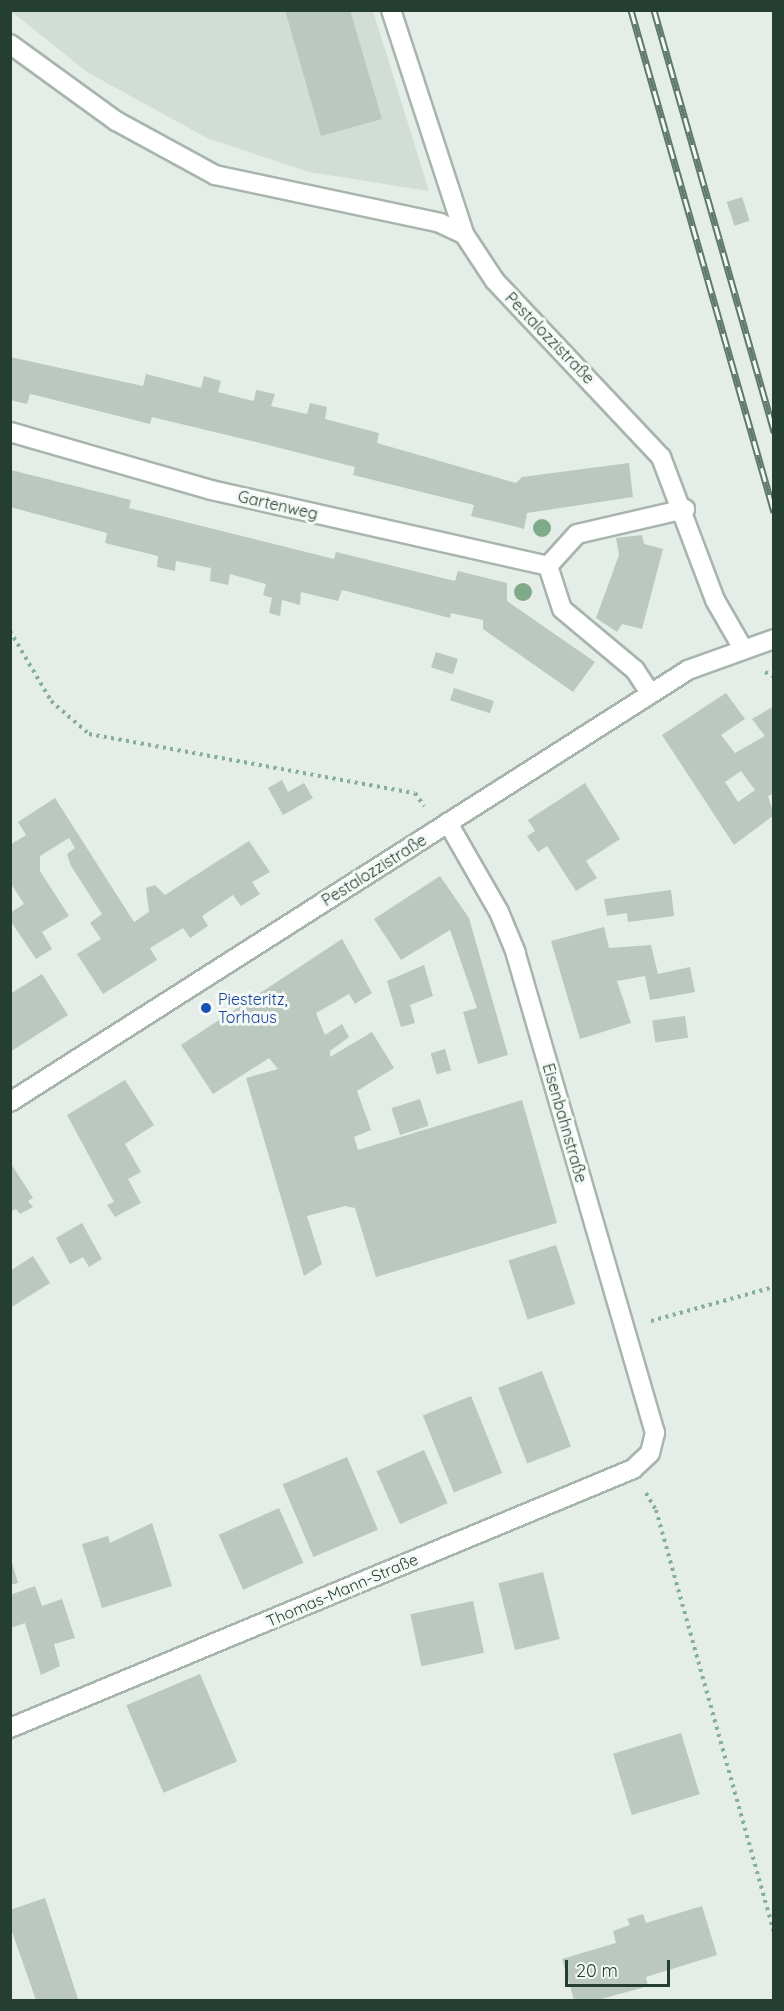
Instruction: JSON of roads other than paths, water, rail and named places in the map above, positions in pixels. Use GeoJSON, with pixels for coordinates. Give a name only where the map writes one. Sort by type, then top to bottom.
{"type":"FeatureCollection","features":[{"type":"Feature","properties":{"kind":"street","name":"Pestalozzistraße"},"geometry":{"type":"LineString","coordinates":[[391,10],[464,234],[495,281],[645,436],[685,509],[710,589],[742,647]]}},
{"type":"Feature","properties":{"kind":"street"},"geometry":{"type":"LineString","coordinates":[[10,44],[116,121],[215,175],[440,223],[464,234]]}},
{"type":"Feature","properties":{"kind":"street","name":"Gartenweg"},"geometry":{"type":"LineString","coordinates":[[10,432],[211,490],[548,566]]}},
{"type":"Feature","properties":{"kind":"street"},"geometry":{"type":"LineString","coordinates":[[650,693],[635,670],[562,609],[548,566],[578,534],[685,509]]}},
{"type":"Feature","properties":{"kind":"street","name":"Pestalozzistraße"},"geometry":{"type":"LineString","coordinates":[[10,1102],[650,693],[742,647],[774,639]]}},
{"type":"Feature","properties":{"kind":"street","name":"Eisenbahnstraße"},"geometry":{"type":"LineString","coordinates":[[443,826],[499,912],[516,953],[655,1433]]}},
{"type":"Feature","properties":{"kind":"street","name":"Thomas-Mann-Straße"},"geometry":{"type":"LineString","coordinates":[[10,1728],[633,1469],[650,1453],[655,1433]]}},
{"type":"Feature","properties":{"kind":"railway"},"geometry":{"type":"LineString","coordinates":[[631,10],[774,512]]}},
{"type":"Feature","properties":{"kind":"railway"},"geometry":{"type":"LineString","coordinates":[[654,10],[774,432]]}},
{"type":"Feature","properties":{"kind":"place","name":"Piesteritz, Torhaus"},"geometry":{"type":"Point","coordinates":[206,1008]}}]}
